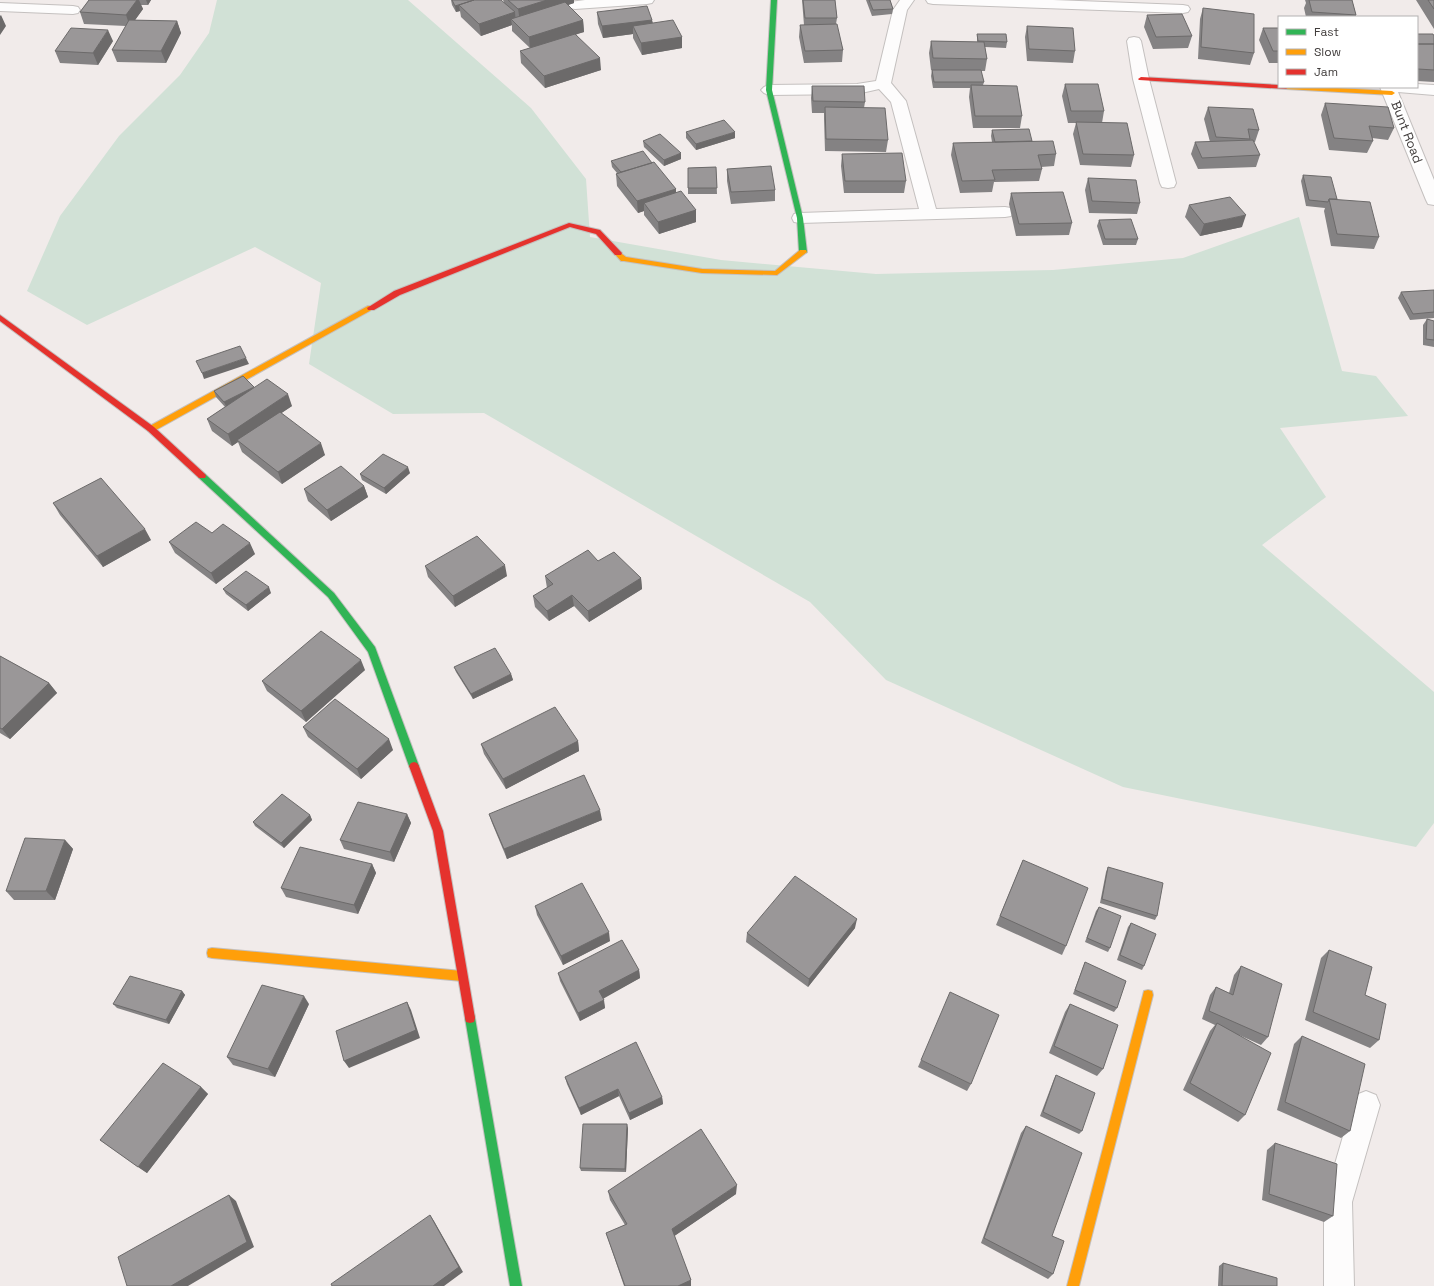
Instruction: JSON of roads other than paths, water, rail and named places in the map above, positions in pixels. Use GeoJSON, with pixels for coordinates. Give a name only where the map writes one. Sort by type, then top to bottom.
{"type":"FeatureCollection","features":[{"type":"Feature","properties":{"kind":"street"},"geometry":{"type":"LineString","coordinates":[[575,5],[648,0]]}},
{"type":"Feature","properties":{"kind":"street"},"geometry":{"type":"LineString","coordinates":[[151,429],[396,293],[568,226],[598,232],[624,259],[702,271],[777,274],[803,254],[800,218],[769,90],[774,0]]}},
{"type":"Feature","properties":{"kind":"street"},"geometry":{"type":"LineString","coordinates":[[883,84],[900,10],[907,0]]}},
{"type":"Feature","properties":{"kind":"street"},"geometry":{"type":"LineString","coordinates":[[935,0],[1135,4],[1183,10]]}},
{"type":"Feature","properties":{"kind":"street"},"geometry":{"type":"LineString","coordinates":[[0,7],[73,10]]}},
{"type":"Feature","properties":{"kind":"street"},"geometry":{"type":"LineString","coordinates":[[1134,41],[1141,79],[1168,183]]}},
{"type":"Feature","properties":{"kind":"street"},"geometry":{"type":"LineString","coordinates":[[1141,79],[1278,84]]}},
{"type":"Feature","properties":{"kind":"street"},"geometry":{"type":"LineString","coordinates":[[769,90],[857,89],[883,84]]}},
{"type":"Feature","properties":{"kind":"street"},"geometry":{"type":"LineString","coordinates":[[883,84],[898,101],[929,214]]}},
{"type":"Feature","properties":{"kind":"street"},"geometry":{"type":"LineString","coordinates":[[1366,88],[1434,90]]}},
{"type":"Feature","properties":{"kind":"street","name":"Bunt Road"},"geometry":{"type":"LineString","coordinates":[[1391,89],[1434,200]]}},
{"type":"Feature","properties":{"kind":"street"},"geometry":{"type":"LineString","coordinates":[[800,218],[1005,212]]}},
{"type":"Feature","properties":{"kind":"street"},"geometry":{"type":"LineString","coordinates":[[0,317],[151,429],[331,595],[372,650],[438,831],[512,1275],[516,1286]]}},
{"type":"Feature","properties":{"kind":"street"},"geometry":{"type":"LineString","coordinates":[[212,953],[462,976]]}},
{"type":"Feature","properties":{"kind":"street"},"geometry":{"type":"LineString","coordinates":[[1073,1286],[1148,995]]}},
{"type":"Feature","properties":{"kind":"street"},"geometry":{"type":"LineString","coordinates":[[1340,1286],[1338,1202],[1366,1105]]}}]}
